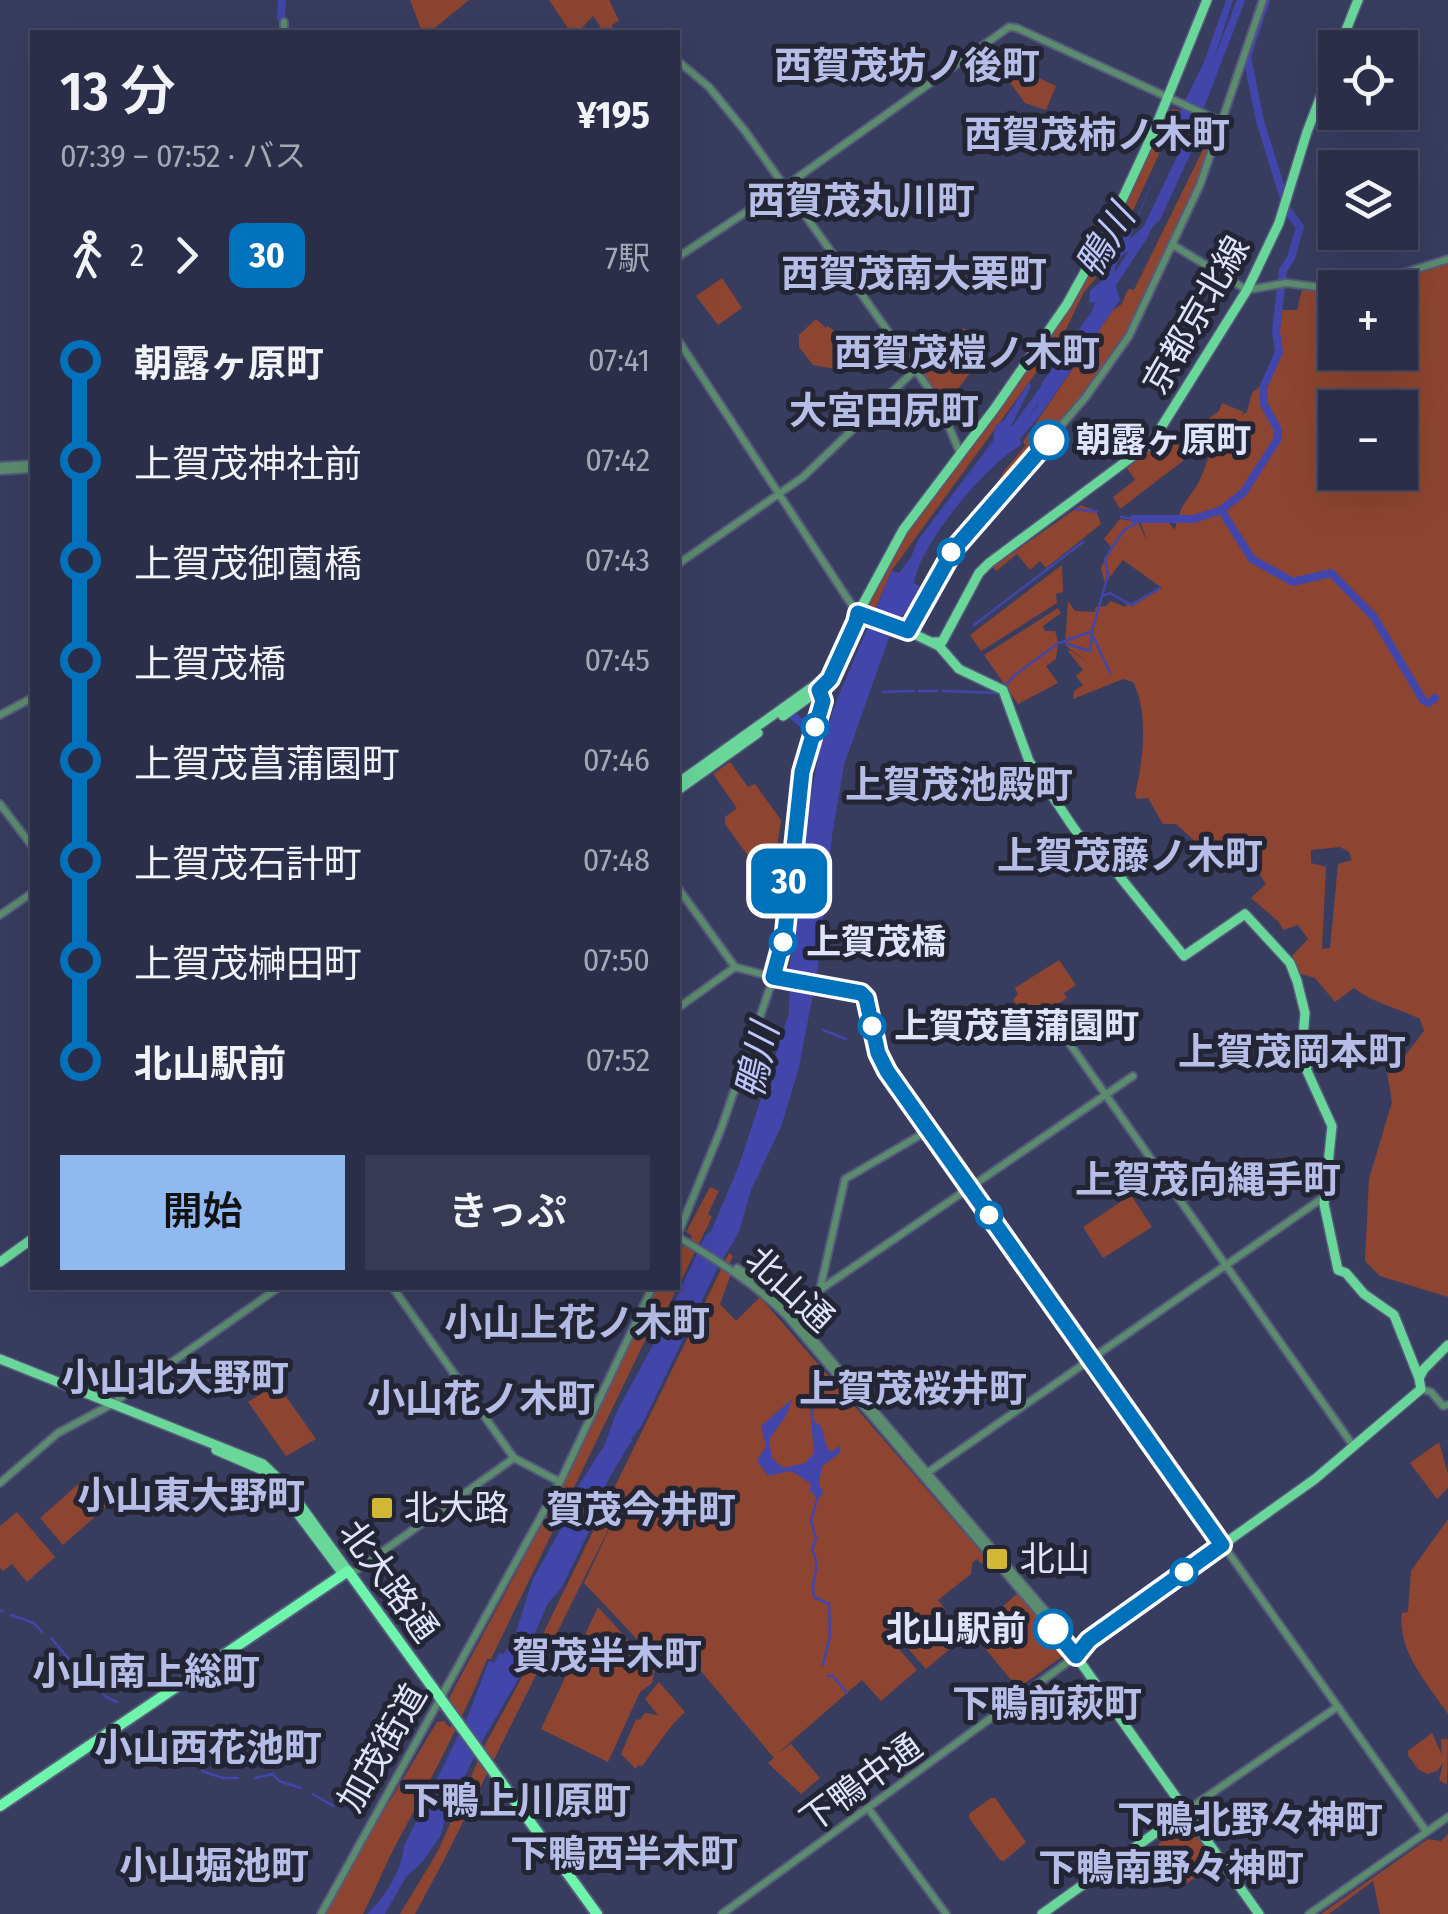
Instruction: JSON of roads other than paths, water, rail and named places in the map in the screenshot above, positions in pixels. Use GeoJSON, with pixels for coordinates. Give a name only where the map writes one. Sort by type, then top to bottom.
{"type":"FeatureCollection","features":[{"type":"Feature","properties":{"kind":"highway","name":"北大路通"},"geometry":{"type":"LineString","coordinates":[[348,1573],[594,1914]]}},
{"type":"Feature","properties":{"kind":"highway"},"geometry":{"type":"LineString","coordinates":[[0,1808],[348,1573]]}},
{"type":"Feature","properties":{"kind":"main road"},"geometry":{"type":"LineString","coordinates":[[680,785],[816,689],[825,678],[903,530],[1067,304],[1107,232],[1207,0]]}},
{"type":"Feature","properties":{"kind":"main road"},"geometry":{"type":"LineString","coordinates":[[1346,30],[1358,0]]}},
{"type":"Feature","properties":{"kind":"main road","name":"京都京北線"},"geometry":{"type":"LineString","coordinates":[[940,644],[979,573],[989,563],[1147,448],[1247,290],[1286,207],[1318,103]]}},
{"type":"Feature","properties":{"kind":"main road"},"geometry":{"type":"LineString","coordinates":[[906,631],[940,644],[960,669],[1002,689],[1029,761],[1071,824],[1184,956],[1246,914],[1290,964],[1304,1013],[1302,1038],[1307,1070],[1332,1126],[1324,1198],[1338,1270],[1346,1272],[1364,1294],[1394,1315],[1420,1383]]}},
{"type":"Feature","properties":{"kind":"main road"},"geometry":{"type":"LineString","coordinates":[[0,1266],[30,1244]]}},
{"type":"Feature","properties":{"kind":"main road"},"geometry":{"type":"LineString","coordinates":[[1078,1653],[1354,1448],[1420,1383],[1424,1369],[1448,1345]]}},
{"type":"Feature","properties":{"kind":"main road","name":"北大路通"},"geometry":{"type":"LineString","coordinates":[[0,1362],[266,1474],[348,1573]]}},
{"type":"Feature","properties":{"kind":"main road","name":"北山通"},"geometry":{"type":"LineString","coordinates":[[1078,1653],[1263,1914]]}},
{"type":"Feature","properties":{"kind":"main road"},"geometry":{"type":"LineString","coordinates":[[1042,1914],[1189,1812]]}},
{"type":"Feature","properties":{"kind":"main road"},"geometry":{"type":"LineString","coordinates":[[1051,1914],[1189,1812]]}},
{"type":"Feature","properties":{"kind":"street"},"geometry":{"type":"LineString","coordinates":[[680,343],[860,613],[906,631],[954,549],[1085,398],[1129,336],[1174,245],[1215,146],[1263,0]]}},
{"type":"Feature","properties":{"kind":"street"},"geometry":{"type":"LineString","coordinates":[[284,22],[284,30]]}},
{"type":"Feature","properties":{"kind":"street"},"geometry":{"type":"LineString","coordinates":[[680,257],[1009,28],[1017,28],[1222,122]]}},
{"type":"Feature","properties":{"kind":"street"},"geometry":{"type":"LineString","coordinates":[[680,62],[724,104],[786,186],[916,369],[944,415],[960,453]]}},
{"type":"Feature","properties":{"kind":"street"},"geometry":{"type":"LineString","coordinates":[[1174,245],[1247,290],[1283,284],[1318,287]]}},
{"type":"Feature","properties":{"kind":"street"},"geometry":{"type":"LineString","coordinates":[[1413,270],[1448,259]]}},
{"type":"Feature","properties":{"kind":"street"},"geometry":{"type":"LineString","coordinates":[[680,563],[802,477],[916,369]]}},
{"type":"Feature","properties":{"kind":"street"},"geometry":{"type":"LineString","coordinates":[[0,469],[30,466]]}},
{"type":"Feature","properties":{"kind":"street"},"geometry":{"type":"LineString","coordinates":[[680,1235],[775,978],[785,932],[802,772],[823,701],[816,689]]}},
{"type":"Feature","properties":{"kind":"street"},"geometry":{"type":"LineString","coordinates":[[0,715],[30,699]]}},
{"type":"Feature","properties":{"kind":"street"},"geometry":{"type":"LineString","coordinates":[[0,804],[30,843]]}},
{"type":"Feature","properties":{"kind":"street"},"geometry":{"type":"LineString","coordinates":[[680,891],[734,967],[861,993],[866,998],[880,1059],[1426,1831]]}},
{"type":"Feature","properties":{"kind":"street"},"geometry":{"type":"LineString","coordinates":[[0,915],[30,894]]}},
{"type":"Feature","properties":{"kind":"street"},"geometry":{"type":"LineString","coordinates":[[680,1007],[734,967]]}},
{"type":"Feature","properties":{"kind":"street"},"geometry":{"type":"LineString","coordinates":[[1065,1037],[1354,1448]]}},
{"type":"Feature","properties":{"kind":"street"},"geometry":{"type":"LineString","coordinates":[[787,1312],[1133,1076]]}},
{"type":"Feature","properties":{"kind":"street"},"geometry":{"type":"LineString","coordinates":[[820,1290],[845,1179],[929,1130]]}},
{"type":"Feature","properties":{"kind":"street"},"geometry":{"type":"LineString","coordinates":[[925,1474],[1324,1198]]}},
{"type":"Feature","properties":{"kind":"street","name":"北山通"},"geometry":{"type":"LineString","coordinates":[[680,1235],[731,1266],[787,1312],[1078,1653]]}},
{"type":"Feature","properties":{"kind":"street"},"geometry":{"type":"LineString","coordinates":[[0,1484],[58,1433],[109,1406],[275,1290]]}},
{"type":"Feature","properties":{"kind":"street"},"geometry":{"type":"LineString","coordinates":[[395,1290],[514,1458],[560,1482]]}},
{"type":"Feature","properties":{"kind":"street","name":"加茂街道"},"geometry":{"type":"LineString","coordinates":[[321,1914],[560,1482],[651,1290]]}},
{"type":"Feature","properties":{"kind":"street"},"geometry":{"type":"LineString","coordinates":[[1420,1383],[1443,1406],[1448,1404]]}},
{"type":"Feature","properties":{"kind":"street"},"geometry":{"type":"LineString","coordinates":[[348,1573],[514,1458]]}},
{"type":"Feature","properties":{"kind":"street","name":"下鴨中通"},"geometry":{"type":"LineString","coordinates":[[722,1914],[1078,1653]]}},
{"type":"Feature","properties":{"kind":"street"},"geometry":{"type":"LineString","coordinates":[[1189,1812],[1338,1707]]}},
{"type":"Feature","properties":{"kind":"street"},"geometry":{"type":"LineString","coordinates":[[868,1808],[946,1914]]}},
{"type":"Feature","properties":{"kind":"street"},"geometry":{"type":"LineString","coordinates":[[1312,1914],[1448,1819]]}},
{"type":"Feature","properties":{"kind":"street"},"geometry":{"type":"LineString","coordinates":[[1312,1914],[1448,1819]]}},
{"type":"Feature","properties":{"kind":"waterway"},"geometry":{"type":"LineString","coordinates":[[281,18],[282,0]]}},
{"type":"Feature","properties":{"kind":"waterway","name":"鴨川"},"geometry":{"type":"LineString","coordinates":[[1198,112],[1241,0]]}},
{"type":"Feature","properties":{"kind":"waterway"},"geometry":{"type":"LineString","coordinates":[[1134,519],[1194,519],[1221,510],[1243,493],[1277,440],[1278,430],[1264,404],[1263,388],[1279,352],[1276,331],[1283,270],[1291,258],[1300,227],[1288,211],[1260,121],[1247,57],[1266,0]]}},
{"type":"Feature","properties":{"kind":"waterway","name":"鴨川"},"geometry":{"type":"LineString","coordinates":[[1108,290],[1143,237],[1187,145]]}},
{"type":"Feature","properties":{"kind":"waterway","name":"鴨川"},"geometry":{"type":"LineString","coordinates":[[1014,431],[1046,386]]}},
{"type":"Feature","properties":{"kind":"waterway"},"geometry":{"type":"LineString","coordinates":[[1076,509],[1097,512]]}},
{"type":"Feature","properties":{"kind":"waterway"},"geometry":{"type":"LineString","coordinates":[[1221,510],[1252,559],[1293,582],[1331,573],[1374,617],[1423,700],[1429,703],[1435,698]]}},
{"type":"Feature","properties":{"kind":"waterway"},"geometry":{"type":"LineString","coordinates":[[1121,517],[1134,519]]}},
{"type":"Feature","properties":{"kind":"waterway"},"geometry":{"type":"LineString","coordinates":[[1003,688],[1057,644],[1092,631],[1108,575],[1105,559],[1124,530],[1142,520]]}},
{"type":"Feature","properties":{"kind":"waterway"},"geometry":{"type":"LineString","coordinates":[[974,625],[1083,542]]}},
{"type":"Feature","properties":{"kind":"waterway"},"geometry":{"type":"LineString","coordinates":[[1102,596],[1110,593],[1131,605],[1160,588]]}},
{"type":"Feature","properties":{"kind":"waterway"},"geometry":{"type":"LineString","coordinates":[[1067,644],[1090,651],[1092,633]]}},
{"type":"Feature","properties":{"kind":"waterway"},"geometry":{"type":"LineString","coordinates":[[1094,638],[1110,673]]}},
{"type":"Feature","properties":{"kind":"waterway"},"geometry":{"type":"LineString","coordinates":[[883,692],[914,691]]}},
{"type":"Feature","properties":{"kind":"waterway"},"geometry":{"type":"LineString","coordinates":[[919,691],[937,691]]}},
{"type":"Feature","properties":{"kind":"waterway"},"geometry":{"type":"LineString","coordinates":[[943,691],[1000,693]]}},
{"type":"Feature","properties":{"kind":"waterway"},"geometry":{"type":"LineString","coordinates":[[792,715],[804,725]]}},
{"type":"Feature","properties":{"kind":"waterway"},"geometry":{"type":"LineString","coordinates":[[823,1030],[846,1039]]}},
{"type":"Feature","properties":{"kind":"waterway"},"geometry":{"type":"LineString","coordinates":[[815,1394],[818,1387]]}},
{"type":"Feature","properties":{"kind":"waterway"},"geometry":{"type":"LineString","coordinates":[[812,1399],[812,1419]]}},
{"type":"Feature","properties":{"kind":"waterway"},"geometry":{"type":"LineString","coordinates":[[817,1499],[811,1521],[816,1538],[812,1550],[816,1563],[813,1590],[814,1597],[829,1604],[830,1636],[823,1665]]}},
{"type":"Feature","properties":{"kind":"waterway"},"geometry":{"type":"LineString","coordinates":[[11,1615],[34,1623],[42,1632]]}},
{"type":"Feature","properties":{"kind":"waterway"},"geometry":{"type":"LineString","coordinates":[[51,1638],[88,1677]]}},
{"type":"Feature","properties":{"kind":"waterway"},"geometry":{"type":"LineString","coordinates":[[827,1676],[833,1676],[847,1693]]}},
{"type":"Feature","properties":{"kind":"waterway"},"geometry":{"type":"LineString","coordinates":[[97,1685],[106,1697],[117,1702]]}},
{"type":"Feature","properties":{"kind":"waterway"},"geometry":{"type":"LineString","coordinates":[[144,1733],[163,1751]]}},
{"type":"Feature","properties":{"kind":"waterway"},"geometry":{"type":"LineString","coordinates":[[202,1771],[238,1778]]}},
{"type":"Feature","properties":{"kind":"waterway"},"geometry":{"type":"LineString","coordinates":[[255,1778],[273,1774],[279,1781],[301,1788]]}},
{"type":"Feature","properties":{"kind":"waterway"},"geometry":{"type":"LineString","coordinates":[[313,1794],[333,1806]]}},
{"type":"Feature","properties":{"kind":"place","name":"朝露ヶ原町"},"geometry":{"type":"Point","coordinates":[1049,440]}},
{"type":"Feature","properties":{"kind":"place","name":"上賀茂橋"},"geometry":{"type":"Point","coordinates":[783,942]}},
{"type":"Feature","properties":{"kind":"place","name":"上賀茂菖蒲園町"},"geometry":{"type":"Point","coordinates":[872,1026]}},
{"type":"Feature","properties":{"kind":"place","name":"北大路"},"geometry":{"type":"Point","coordinates":[382,1508]}},
{"type":"Feature","properties":{"kind":"place","name":"北山"},"geometry":{"type":"Point","coordinates":[997,1559]}},
{"type":"Feature","properties":{"kind":"place","name":"北山駅前"},"geometry":{"type":"Point","coordinates":[1053,1629]}},
{"type":"Feature","properties":{"kind":"district","name":"西賀茂坊ノ後町"},"geometry":{"type":"Point","coordinates":[907,66]}},
{"type":"Feature","properties":{"kind":"district","name":"西賀茂柿ノ木町"},"geometry":{"type":"Point","coordinates":[1097,135]}},
{"type":"Feature","properties":{"kind":"district","name":"西賀茂丸川町"},"geometry":{"type":"Point","coordinates":[861,201]}},
{"type":"Feature","properties":{"kind":"district","name":"西賀茂南大栗町"},"geometry":{"type":"Point","coordinates":[914,274]}},
{"type":"Feature","properties":{"kind":"district","name":"西賀茂榿ノ木町"},"geometry":{"type":"Point","coordinates":[967,353]}},
{"type":"Feature","properties":{"kind":"district","name":"大宮田尻町"},"geometry":{"type":"Point","coordinates":[884,411]}},
{"type":"Feature","properties":{"kind":"district","name":"上賀茂池殿町"},"geometry":{"type":"Point","coordinates":[959,785]}},
{"type":"Feature","properties":{"kind":"district","name":"上賀茂藤ノ木町"},"geometry":{"type":"Point","coordinates":[1130,856]}},
{"type":"Feature","properties":{"kind":"district","name":"上賀茂岡本町"},"geometry":{"type":"Point","coordinates":[1292,1052]}},
{"type":"Feature","properties":{"kind":"district","name":"上賀茂向縄手町"},"geometry":{"type":"Point","coordinates":[1208,1180]}},
{"type":"Feature","properties":{"kind":"district","name":"小山上花ノ木町"},"geometry":{"type":"Point","coordinates":[577,1323]}},
{"type":"Feature","properties":{"kind":"district","name":"小山北大野町"},"geometry":{"type":"Point","coordinates":[175,1378]}},
{"type":"Feature","properties":{"kind":"district","name":"上賀茂桜井町"},"geometry":{"type":"Point","coordinates":[913,1389]}},
{"type":"Feature","properties":{"kind":"district","name":"小山花ノ木町"},"geometry":{"type":"Point","coordinates":[481,1399]}},
{"type":"Feature","properties":{"kind":"district","name":"小山東大野町"},"geometry":{"type":"Point","coordinates":[191,1496]}},
{"type":"Feature","properties":{"kind":"district","name":"賀茂今井町"},"geometry":{"type":"Point","coordinates":[641,1510]}},
{"type":"Feature","properties":{"kind":"district","name":"賀茂半木町"},"geometry":{"type":"Point","coordinates":[607,1656]}},
{"type":"Feature","properties":{"kind":"district","name":"小山南上総町"},"geometry":{"type":"Point","coordinates":[146,1672]}},
{"type":"Feature","properties":{"kind":"district","name":"下鴨前萩町"},"geometry":{"type":"Point","coordinates":[1047,1704]}},
{"type":"Feature","properties":{"kind":"district","name":"小山西花池町"},"geometry":{"type":"Point","coordinates":[208,1748]}},
{"type":"Feature","properties":{"kind":"district","name":"下鴨上川原町"},"geometry":{"type":"Point","coordinates":[517,1801]}},
{"type":"Feature","properties":{"kind":"district","name":"下鴨北野々神町"},"geometry":{"type":"Point","coordinates":[1250,1820]}},
{"type":"Feature","properties":{"kind":"district","name":"下鴨西半木町"},"geometry":{"type":"Point","coordinates":[624,1854]}},
{"type":"Feature","properties":{"kind":"district","name":"小山堀池町"},"geometry":{"type":"Point","coordinates":[214,1866]}},
{"type":"Feature","properties":{"kind":"district","name":"下鴨南野々神町"},"geometry":{"type":"Point","coordinates":[1171,1868]}}]}
